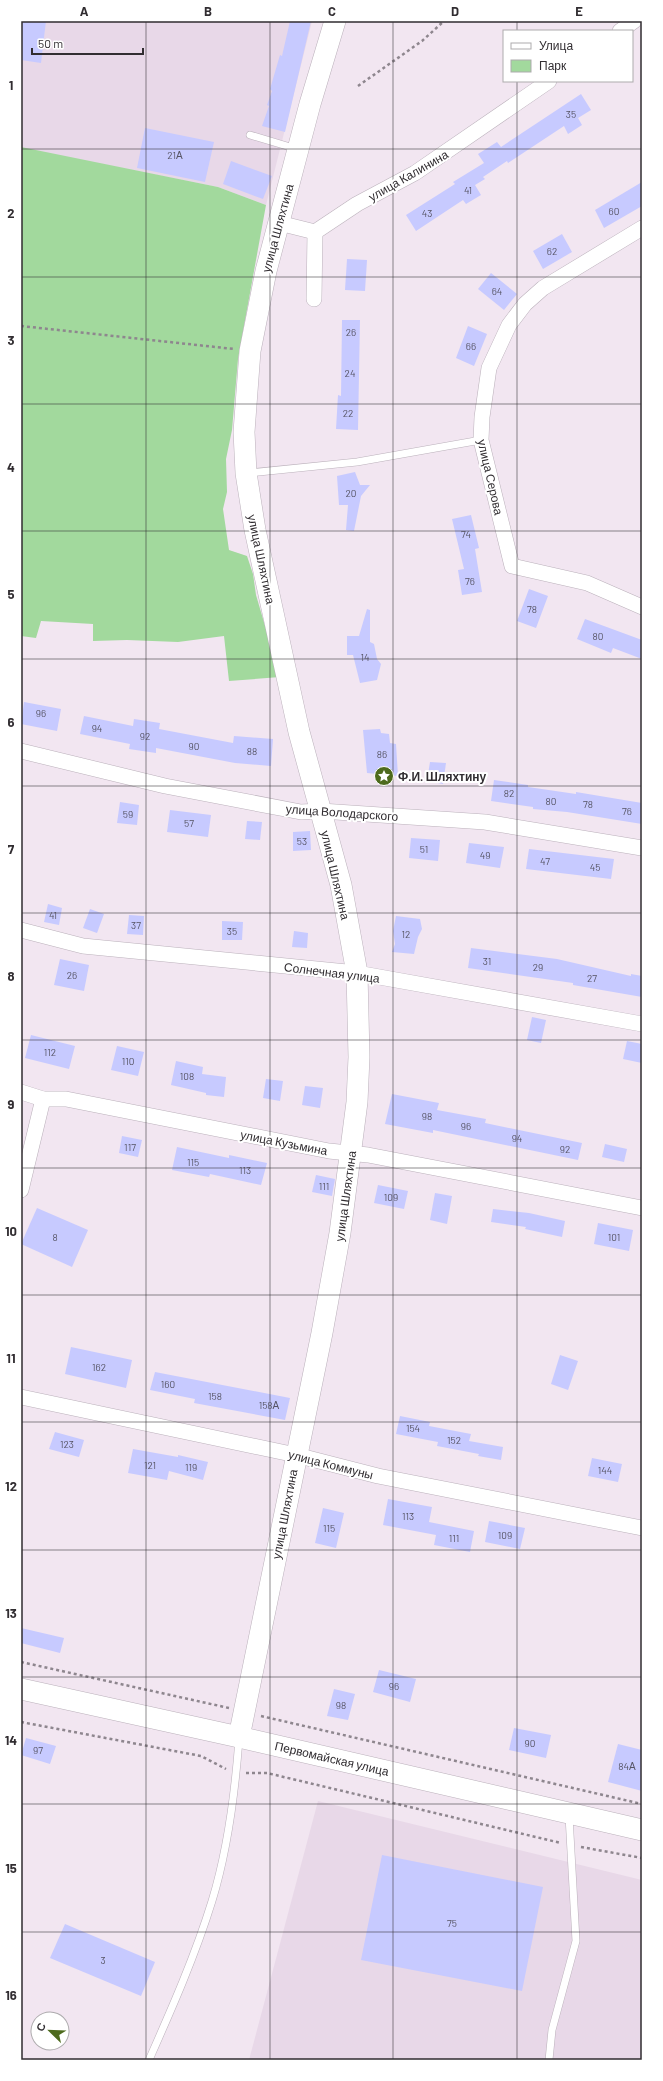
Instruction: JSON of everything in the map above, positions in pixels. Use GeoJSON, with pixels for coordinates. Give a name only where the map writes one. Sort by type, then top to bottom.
{"type":"FeatureCollection","features":[{"type":"Feature","properties":{"kind":"main road","name":"улица Шляхтина"},"geometry":{"type":"LineString","coordinates":[[239,1737],[322,1333],[340,1233],[357,1102],[357,973],[341,885],[299,732],[255,530],[246,473],[244,432],[250,351],[266,271],[297,149],[335,21]]}},
{"type":"Feature","properties":{"kind":"main road","name":"Первомайская улица"},"geometry":{"type":"LineString","coordinates":[[21,1689],[239,1737],[642,1830]]}},
{"type":"Feature","properties":{"kind":"street","name":"улица Калинина"},"geometry":{"type":"LineString","coordinates":[[315,232],[357,204],[416,174],[548,82]]}},
{"type":"Feature","properties":{"kind":"street"},"geometry":{"type":"LineString","coordinates":[[279,223],[315,232],[314,300]]}},
{"type":"Feature","properties":{"kind":"street","name":"улица Серова"},"geometry":{"type":"LineString","coordinates":[[642,228],[543,288],[525,304],[509,325],[490,368],[482,417],[481,440],[512,566],[587,583],[642,607]]}},
{"type":"Feature","properties":{"kind":"street","name":"улица Володарского"},"geometry":{"type":"LineString","coordinates":[[21,751],[165,786],[301,812],[321,810],[486,822],[642,848]]}},
{"type":"Feature","properties":{"kind":"street","name":"Солнечная улица"},"geometry":{"type":"LineString","coordinates":[[21,930],[84,946],[357,973],[642,1024]]}},
{"type":"Feature","properties":{"kind":"street","name":"улица Кузьмина"},"geometry":{"type":"LineString","coordinates":[[21,1092],[43,1099],[66,1099],[329,1151],[351,1153],[642,1208]]}},
{"type":"Feature","properties":{"kind":"street"},"geometry":{"type":"LineString","coordinates":[[21,1190],[43,1099]]}},
{"type":"Feature","properties":{"kind":"street","name":"улица Коммуны"},"geometry":{"type":"LineString","coordinates":[[21,1397],[296,1455],[378,1476],[642,1528]]}},
{"type":"Feature","properties":{"kind":"lane"},"geometry":{"type":"LineString","coordinates":[[250,135],[297,149]]}},
{"type":"Feature","properties":{"kind":"lane"},"geometry":{"type":"LineString","coordinates":[[246,473],[357,462],[481,440]]}},
{"type":"Feature","properties":{"kind":"lane"},"geometry":{"type":"LineString","coordinates":[[149,2060],[185,1978],[212,1900],[225,1847],[236,1772],[239,1737]]}},
{"type":"Feature","properties":{"kind":"lane"},"geometry":{"type":"LineString","coordinates":[[549,2060],[552,2030],[576,1941],[569,1813]]}},
{"type":"Feature","properties":{"kind":"path"},"geometry":{"type":"LineString","coordinates":[[358,86],[422,41],[444,21]]}},
{"type":"Feature","properties":{"kind":"path"},"geometry":{"type":"LineString","coordinates":[[21,326],[250,351]]}},
{"type":"Feature","properties":{"kind":"path"},"geometry":{"type":"LineString","coordinates":[[21,1662],[642,1804]]}},
{"type":"Feature","properties":{"kind":"path"},"geometry":{"type":"LineString","coordinates":[[21,1722],[201,1756],[218,1766],[236,1772],[267,1773],[571,1845],[642,1858]]}},
{"type":"Feature","properties":{"kind":"shaded area"},"geometry":{"type":"Polygon","coordinates":[[[21,21],[312,21],[266,205],[218,187],[21,148],[21,21]]]}},
{"type":"Feature","properties":{"kind":"shaded area"},"geometry":{"type":"Polygon","coordinates":[[[318,1801],[642,1880],[642,2060],[249,2060],[318,1801]]]}},
{"type":"Feature","properties":{"kind":"green space"},"geometry":{"type":"Polygon","coordinates":[[[21,147],[218,187],[266,205],[238,359],[232,430],[226,459],[227,492],[223,509],[229,550],[247,556],[253,574],[256,595],[280,677],[229,681],[224,636],[178,642],[127,640],[93,641],[93,624],[41,621],[36,638],[21,636],[21,147]]]}},
{"type":"Feature","properties":{"kind":"building"},"geometry":{"type":"Polygon","coordinates":[[[21,21],[46,21],[41,63],[21,60],[21,21]]]}},
{"type":"Feature","properties":{"kind":"building"},"geometry":{"type":"Polygon","coordinates":[[[290,21],[311,21],[285,132],[262,126],[269,106],[267,105],[272,91],[270,89],[280,55],[282,56],[290,21]]]}},
{"type":"Feature","properties":{"kind":"building"},"geometry":{"type":"Polygon","coordinates":[[[581,94],[591,110],[578,118],[582,125],[568,134],[564,126],[508,163],[507,161],[483,177],[485,179],[475,185],[481,195],[466,204],[463,200],[416,231],[406,215],[455,184],[453,182],[484,163],[478,154],[497,142],[501,147],[581,94]]]}},
{"type":"Feature","properties":{"kind":"building"},"geometry":{"type":"Polygon","coordinates":[[[145,128],[214,142],[205,182],[137,168],[145,128]]]}},
{"type":"Feature","properties":{"kind":"building"},"geometry":{"type":"Polygon","coordinates":[[[231,161],[272,176],[263,199],[223,184],[231,161]]]}},
{"type":"Feature","properties":{"kind":"building"},"geometry":{"type":"Polygon","coordinates":[[[642,182],[642,206],[604,228],[595,210],[642,182]]]}},
{"type":"Feature","properties":{"kind":"building"},"geometry":{"type":"Polygon","coordinates":[[[562,234],[572,252],[543,269],[533,251],[562,234]]]}},
{"type":"Feature","properties":{"kind":"building"},"geometry":{"type":"Polygon","coordinates":[[[347,259],[367,260],[365,291],[345,290],[347,259]]]}},
{"type":"Feature","properties":{"kind":"building"},"geometry":{"type":"Polygon","coordinates":[[[491,273],[517,294],[504,310],[478,289],[491,273]]]}},
{"type":"Feature","properties":{"kind":"building"},"geometry":{"type":"Polygon","coordinates":[[[342,320],[360,320],[358,430],[336,429],[338,395],[341,396],[342,320]]]}},
{"type":"Feature","properties":{"kind":"building"},"geometry":{"type":"Polygon","coordinates":[[[468,326],[487,334],[474,366],[456,358],[468,326]]]}},
{"type":"Feature","properties":{"kind":"building"},"geometry":{"type":"Polygon","coordinates":[[[355,472],[360,485],[370,485],[361,496],[354,531],[346,530],[348,505],[339,505],[337,476],[355,472]]]}},
{"type":"Feature","properties":{"kind":"building"},"geometry":{"type":"Polygon","coordinates":[[[471,515],[479,548],[475,549],[482,592],[462,595],[458,570],[464,569],[452,519],[471,515]]]}},
{"type":"Feature","properties":{"kind":"building"},"geometry":{"type":"Polygon","coordinates":[[[529,589],[548,596],[536,628],[517,621],[529,589]]]}},
{"type":"Feature","properties":{"kind":"building"},"geometry":{"type":"Polygon","coordinates":[[[367,609],[370,610],[370,642],[374,644],[377,659],[381,664],[377,680],[360,683],[353,655],[347,655],[347,636],[359,636],[367,609]]]}},
{"type":"Feature","properties":{"kind":"building"},"geometry":{"type":"Polygon","coordinates":[[[585,619],[642,640],[642,659],[613,648],[611,653],[577,639],[585,619]]]}},
{"type":"Feature","properties":{"kind":"building"},"geometry":{"type":"Polygon","coordinates":[[[24,702],[61,709],[57,731],[21,724],[24,702]]]}},
{"type":"Feature","properties":{"kind":"building"},"geometry":{"type":"Polygon","coordinates":[[[84,716],[133,726],[134,719],[160,723],[159,729],[233,743],[234,736],[273,739],[271,766],[235,763],[156,748],[156,753],[129,749],[130,744],[80,734],[84,716]]]}},
{"type":"Feature","properties":{"kind":"building"},"geometry":{"type":"Polygon","coordinates":[[[380,729],[381,733],[389,734],[390,743],[396,744],[398,776],[367,773],[363,730],[380,729]]]}},
{"type":"Feature","properties":{"kind":"building"},"geometry":{"type":"Polygon","coordinates":[[[430,762],[446,763],[443,784],[427,781],[430,762]]]}},
{"type":"Feature","properties":{"kind":"building"},"geometry":{"type":"Polygon","coordinates":[[[494,780],[528,785],[528,787],[576,794],[576,792],[642,803],[642,824],[567,812],[533,809],[533,807],[491,801],[494,780]]]}},
{"type":"Feature","properties":{"kind":"building"},"geometry":{"type":"Polygon","coordinates":[[[120,802],[139,805],[137,825],[117,823],[120,802]]]}},
{"type":"Feature","properties":{"kind":"building"},"geometry":{"type":"Polygon","coordinates":[[[170,810],[211,815],[208,837],[167,832],[170,810]]]}},
{"type":"Feature","properties":{"kind":"building"},"geometry":{"type":"Polygon","coordinates":[[[247,821],[262,822],[260,840],[245,839],[247,821]]]}},
{"type":"Feature","properties":{"kind":"building"},"geometry":{"type":"Polygon","coordinates":[[[310,831],[311,850],[293,851],[293,832],[310,831]]]}},
{"type":"Feature","properties":{"kind":"building"},"geometry":{"type":"Polygon","coordinates":[[[411,838],[440,840],[438,861],[409,858],[411,838]]]}},
{"type":"Feature","properties":{"kind":"building"},"geometry":{"type":"Polygon","coordinates":[[[469,843],[504,847],[500,868],[466,863],[469,843]]]}},
{"type":"Feature","properties":{"kind":"building"},"geometry":{"type":"Polygon","coordinates":[[[529,849],[614,859],[611,879],[526,869],[529,849]]]}},
{"type":"Feature","properties":{"kind":"building"},"geometry":{"type":"Polygon","coordinates":[[[48,904],[62,908],[59,925],[44,922],[48,904]]]}},
{"type":"Feature","properties":{"kind":"building"},"geometry":{"type":"Polygon","coordinates":[[[90,909],[104,914],[97,933],[83,928],[90,909]]]}},
{"type":"Feature","properties":{"kind":"building"},"geometry":{"type":"Polygon","coordinates":[[[129,915],[144,916],[143,935],[127,934],[129,915]]]}},
{"type":"Feature","properties":{"kind":"building"},"geometry":{"type":"Polygon","coordinates":[[[396,916],[420,919],[422,929],[418,937],[414,954],[392,952],[395,944],[393,931],[396,916]]]}},
{"type":"Feature","properties":{"kind":"building"},"geometry":{"type":"Polygon","coordinates":[[[222,921],[243,922],[242,940],[222,940],[222,921]]]}},
{"type":"Feature","properties":{"kind":"building"},"geometry":{"type":"Polygon","coordinates":[[[294,931],[308,933],[307,948],[292,947],[294,931]]]}},
{"type":"Feature","properties":{"kind":"building"},"geometry":{"type":"Polygon","coordinates":[[[471,948],[557,959],[631,976],[631,974],[642,976],[642,997],[573,985],[573,983],[468,968],[471,948]]]}},
{"type":"Feature","properties":{"kind":"building"},"geometry":{"type":"Polygon","coordinates":[[[60,959],[89,965],[84,991],[54,985],[60,959]]]}},
{"type":"Feature","properties":{"kind":"building"},"geometry":{"type":"Polygon","coordinates":[[[532,1017],[546,1020],[541,1043],[527,1040],[532,1017]]]}},
{"type":"Feature","properties":{"kind":"building"},"geometry":{"type":"Polygon","coordinates":[[[31,1035],[75,1046],[69,1069],[25,1058],[31,1035]]]}},
{"type":"Feature","properties":{"kind":"building"},"geometry":{"type":"Polygon","coordinates":[[[627,1041],[642,1044],[642,1063],[623,1059],[627,1041]]]}},
{"type":"Feature","properties":{"kind":"building"},"geometry":{"type":"Polygon","coordinates":[[[117,1046],[144,1052],[138,1076],[111,1070],[117,1046]]]}},
{"type":"Feature","properties":{"kind":"building"},"geometry":{"type":"Polygon","coordinates":[[[176,1061],[203,1067],[202,1074],[226,1077],[224,1097],[206,1095],[206,1093],[171,1085],[176,1061]]]}},
{"type":"Feature","properties":{"kind":"building"},"geometry":{"type":"Polygon","coordinates":[[[266,1079],[283,1081],[280,1101],[263,1098],[266,1079]]]}},
{"type":"Feature","properties":{"kind":"building"},"geometry":{"type":"Polygon","coordinates":[[[305,1086],[323,1088],[320,1108],[302,1105],[305,1086]]]}},
{"type":"Feature","properties":{"kind":"building"},"geometry":{"type":"Polygon","coordinates":[[[392,1094],[439,1103],[437,1110],[486,1119],[485,1123],[582,1143],[578,1160],[433,1130],[433,1133],[385,1124],[392,1094]]]}},
{"type":"Feature","properties":{"kind":"building"},"geometry":{"type":"Polygon","coordinates":[[[122,1136],[142,1140],[138,1157],[119,1153],[122,1136]]]}},
{"type":"Feature","properties":{"kind":"building"},"geometry":{"type":"Polygon","coordinates":[[[605,1144],[627,1149],[624,1162],[602,1157],[605,1144]]]}},
{"type":"Feature","properties":{"kind":"building"},"geometry":{"type":"Polygon","coordinates":[[[177,1147],[229,1158],[229,1155],[267,1163],[261,1185],[210,1174],[209,1177],[172,1170],[177,1147]]]}},
{"type":"Feature","properties":{"kind":"building"},"geometry":{"type":"Polygon","coordinates":[[[316,1175],[335,1179],[332,1196],[312,1192],[316,1175]]]}},
{"type":"Feature","properties":{"kind":"building"},"geometry":{"type":"Polygon","coordinates":[[[378,1185],[408,1191],[404,1209],[374,1203],[378,1185]]]}},
{"type":"Feature","properties":{"kind":"building"},"geometry":{"type":"Polygon","coordinates":[[[435,1193],[452,1196],[447,1224],[430,1220],[435,1193]]]}},
{"type":"Feature","properties":{"kind":"building"},"geometry":{"type":"Polygon","coordinates":[[[37,1208],[88,1230],[72,1267],[21,1244],[37,1208]]]}},
{"type":"Feature","properties":{"kind":"building"},"geometry":{"type":"Polygon","coordinates":[[[493,1209],[529,1213],[565,1221],[562,1237],[525,1229],[526,1227],[491,1222],[493,1209]]]}},
{"type":"Feature","properties":{"kind":"building"},"geometry":{"type":"Polygon","coordinates":[[[598,1223],[633,1230],[629,1251],[594,1244],[598,1223]]]}},
{"type":"Feature","properties":{"kind":"building"},"geometry":{"type":"Polygon","coordinates":[[[71,1347],[132,1360],[126,1388],[65,1374],[71,1347]]]}},
{"type":"Feature","properties":{"kind":"building"},"geometry":{"type":"Polygon","coordinates":[[[560,1355],[578,1361],[568,1390],[551,1384],[560,1355]]]}},
{"type":"Feature","properties":{"kind":"building"},"geometry":{"type":"Polygon","coordinates":[[[155,1372],[290,1398],[285,1420],[194,1403],[195,1399],[150,1390],[155,1372]]]}},
{"type":"Feature","properties":{"kind":"building"},"geometry":{"type":"Polygon","coordinates":[[[400,1416],[430,1422],[429,1426],[471,1434],[469,1441],[503,1447],[501,1460],[437,1446],[438,1442],[396,1434],[400,1416]]]}},
{"type":"Feature","properties":{"kind":"building"},"geometry":{"type":"Polygon","coordinates":[[[55,1432],[84,1440],[79,1457],[49,1449],[55,1432]]]}},
{"type":"Feature","properties":{"kind":"building"},"geometry":{"type":"Polygon","coordinates":[[[133,1449],[178,1457],[178,1455],[208,1462],[203,1480],[169,1471],[167,1480],[128,1473],[133,1449]]]}},
{"type":"Feature","properties":{"kind":"building"},"geometry":{"type":"Polygon","coordinates":[[[592,1458],[622,1464],[618,1482],[588,1476],[592,1458]]]}},
{"type":"Feature","properties":{"kind":"building"},"geometry":{"type":"Polygon","coordinates":[[[388,1499],[432,1507],[429,1522],[474,1531],[470,1552],[434,1545],[436,1535],[383,1525],[388,1499]]]}},
{"type":"Feature","properties":{"kind":"building"},"geometry":{"type":"Polygon","coordinates":[[[323,1508],[344,1513],[336,1548],[315,1543],[323,1508]]]}},
{"type":"Feature","properties":{"kind":"building"},"geometry":{"type":"Polygon","coordinates":[[[489,1521],[525,1528],[520,1549],[485,1542],[489,1521]]]}},
{"type":"Feature","properties":{"kind":"building"},"geometry":{"type":"Polygon","coordinates":[[[21,1628],[64,1638],[60,1653],[21,1643],[21,1628]]]}},
{"type":"Feature","properties":{"kind":"building"},"geometry":{"type":"Polygon","coordinates":[[[379,1670],[416,1679],[410,1702],[373,1692],[379,1670]]]}},
{"type":"Feature","properties":{"kind":"building"},"geometry":{"type":"Polygon","coordinates":[[[334,1689],[355,1694],[348,1720],[327,1716],[334,1689]]]}},
{"type":"Feature","properties":{"kind":"building"},"geometry":{"type":"Polygon","coordinates":[[[514,1728],[551,1735],[546,1758],[509,1750],[514,1728]]]}},
{"type":"Feature","properties":{"kind":"building"},"geometry":{"type":"Polygon","coordinates":[[[26,1738],[56,1746],[50,1764],[21,1755],[26,1738]]]}},
{"type":"Feature","properties":{"kind":"building"},"geometry":{"type":"Polygon","coordinates":[[[618,1744],[642,1750],[642,1791],[608,1782],[618,1744]]]}},
{"type":"Feature","properties":{"kind":"building"},"geometry":{"type":"Polygon","coordinates":[[[382,1855],[543,1887],[522,1991],[361,1960],[382,1855]]]}},
{"type":"Feature","properties":{"kind":"building"},"geometry":{"type":"Polygon","coordinates":[[[65,1924],[155,1962],[141,1996],[50,1958],[65,1924]]]}},
{"type":"Feature","properties":{"kind":"place","name":"Ф.И. Шляхтину"},"geometry":{"type":"Point","coordinates":[384,776]}}]}
